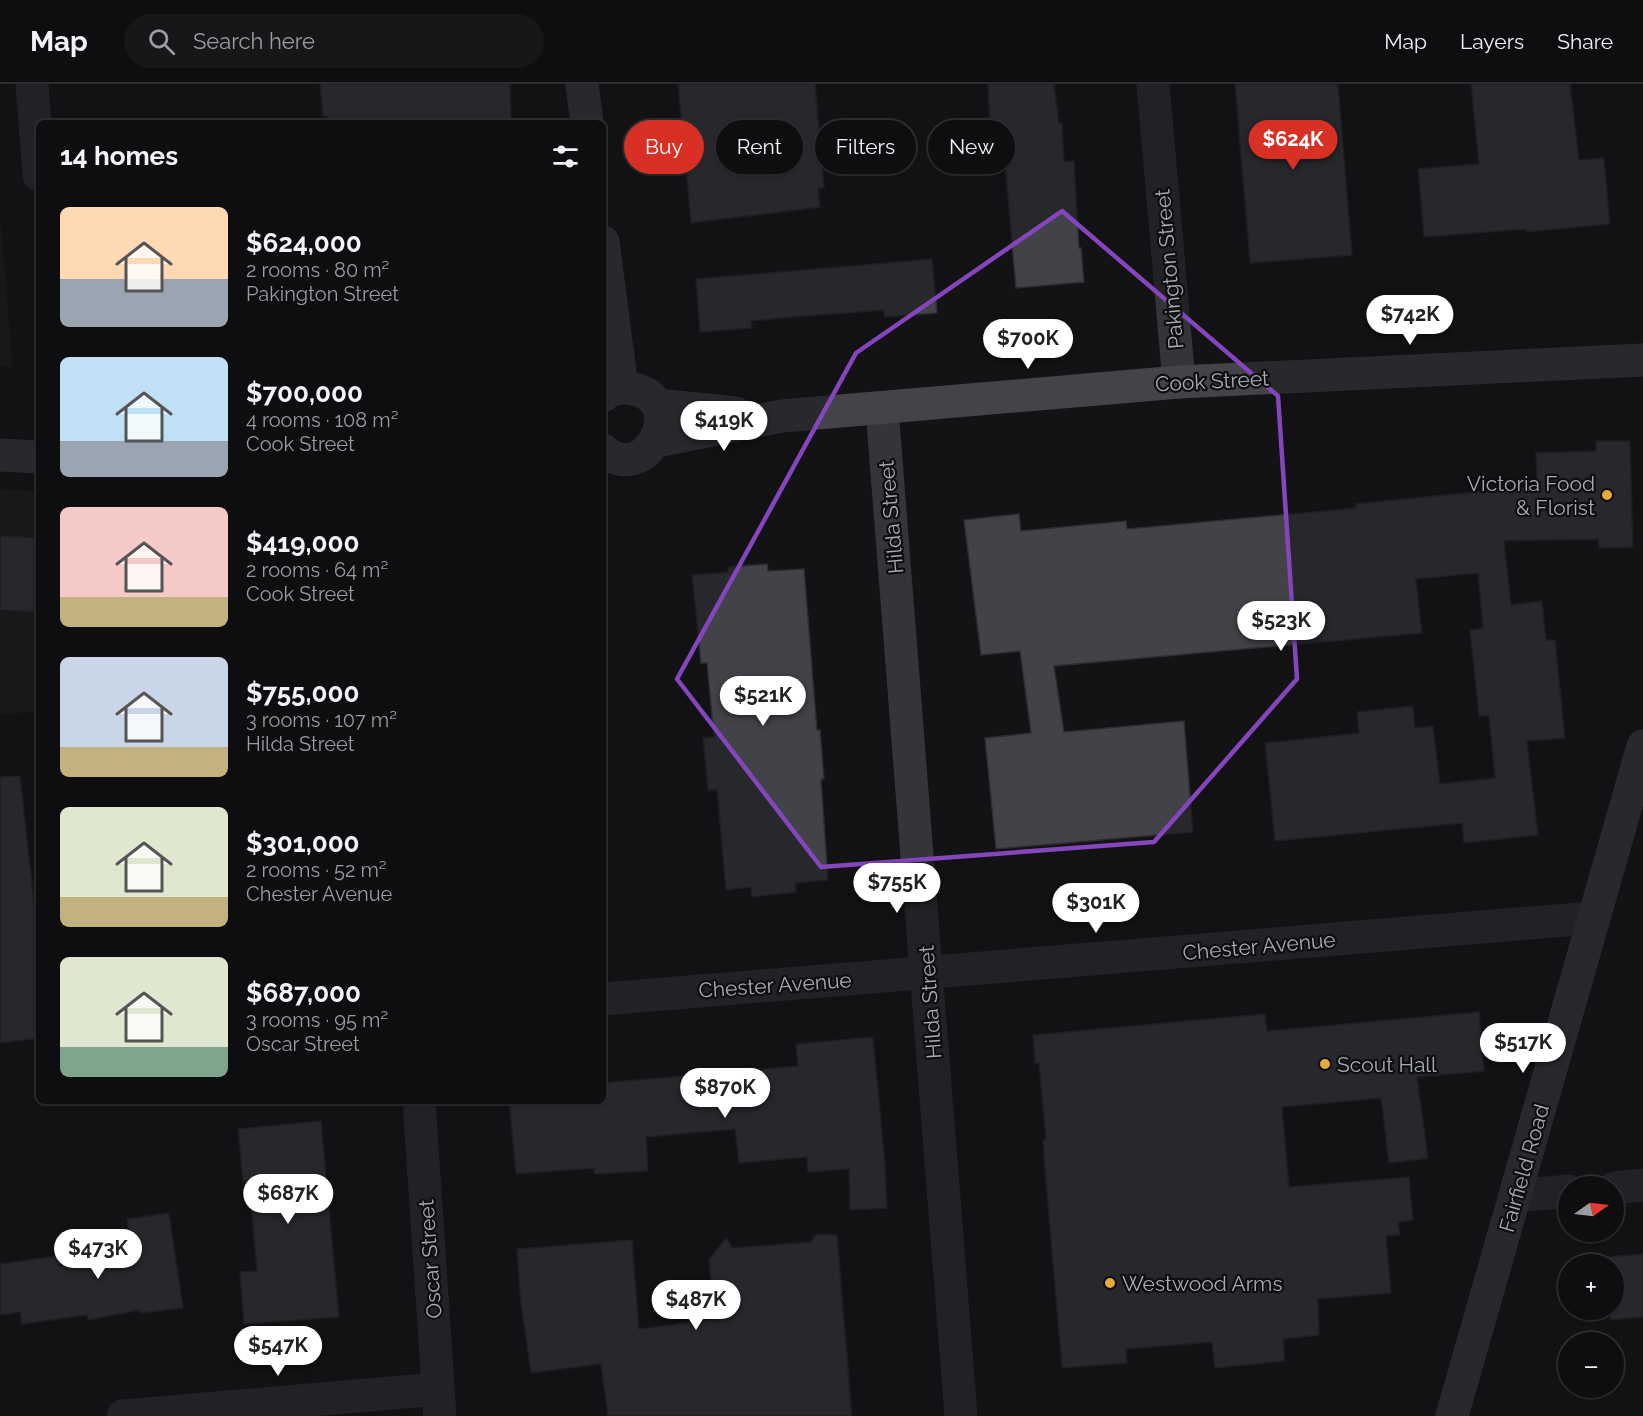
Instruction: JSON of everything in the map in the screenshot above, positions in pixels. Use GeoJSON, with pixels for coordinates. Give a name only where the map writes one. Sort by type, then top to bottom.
{"type":"FeatureCollection","features":[{"type":"Feature","properties":{"kind":"main road"},"geometry":{"type":"LineString","coordinates":[[582,84],[587,120]]}},
{"type":"Feature","properties":{"kind":"main road"},"geometry":{"type":"LineString","coordinates":[[606,287],[613,391],[643,391],[657,405],[662,423],[657,441],[644,454],[627,459],[606,452]]}},
{"type":"Feature","properties":{"kind":"main road","name":"Cook Street"},"geometry":{"type":"LineString","coordinates":[[657,441],[782,416],[1179,382],[1643,360]]}},
{"type":"Feature","properties":{"kind":"main road","name":"Cook Street"},"geometry":{"type":"LineString","coordinates":[[657,405],[782,416]]}},
{"type":"Feature","properties":{"kind":"main road"},"geometry":{"type":"LineString","coordinates":[[0,455],[36,457]]}},
{"type":"Feature","properties":{"kind":"main road","name":"Fairfield Road"},"geometry":{"type":"LineString","coordinates":[[1452,1416],[1516,1196],[1592,918],[1643,746]]}},
{"type":"Feature","properties":{"kind":"street"},"geometry":{"type":"LineString","coordinates":[[32,84],[36,136]]}},
{"type":"Feature","properties":{"kind":"street","name":"Pakington Street"},"geometry":{"type":"LineString","coordinates":[[1153,84],[1179,382]]}},
{"type":"Feature","properties":{"kind":"street","name":"Hilda Street"},"geometry":{"type":"LineString","coordinates":[[882,408],[961,1416]]}},
{"type":"Feature","properties":{"kind":"street","name":"Chester Avenue"},"geometry":{"type":"LineString","coordinates":[[606,999],[1592,918]]}},
{"type":"Feature","properties":{"kind":"street","name":"Oscar Street"},"geometry":{"type":"LineString","coordinates":[[419,1104],[439,1403]]}},
{"type":"Feature","properties":{"kind":"street"},"geometry":{"type":"LineString","coordinates":[[1624,1187],[1643,1185]]}},
{"type":"Feature","properties":{"kind":"street"},"geometry":{"type":"LineString","coordinates":[[1516,1196],[1558,1192]]}},
{"type":"Feature","properties":{"kind":"street"},"geometry":{"type":"LineString","coordinates":[[123,1416],[439,1403]]}},
{"type":"Feature","properties":{"kind":"highlighted area"},"geometry":{"type":"Polygon","coordinates":[[[1062,211],[1278,396],[1297,679],[1154,842],[821,867],[677,679],[856,353],[1062,211]]]}},
{"type":"Feature","properties":{"kind":"shaded area"},"geometry":{"type":"Polygon","coordinates":[[[0,212],[13,367],[0,366],[0,212]]]}},
{"type":"Feature","properties":{"kind":"shaded area"},"geometry":{"type":"Polygon","coordinates":[[[0,489],[36,491],[36,711],[0,715],[0,489]]]}},
{"type":"Feature","properties":{"kind":"building"},"geometry":{"type":"Polygon","coordinates":[[[320,84],[510,84],[511,120],[328,120],[328,116],[323,116],[320,84]]]}},
{"type":"Feature","properties":{"kind":"building"},"geometry":{"type":"Polygon","coordinates":[[[678,84],[815,84],[818,120],[815,120],[815,174],[823,174],[824,188],[818,188],[820,207],[691,223],[686,174],[704,174],[704,120],[681,120],[678,84]]]}},
{"type":"Feature","properties":{"kind":"building"},"geometry":{"type":"Polygon","coordinates":[[[988,84],[1054,84],[1059,123],[1062,123],[1064,162],[1074,161],[1079,248],[1081,248],[1084,282],[1016,288],[1006,174],[1015,174],[1015,120],[990,120],[988,84]]]}},
{"type":"Feature","properties":{"kind":"building"},"geometry":{"type":"Polygon","coordinates":[[[1235,84],[1338,84],[1352,255],[1250,263],[1235,84]]]}},
{"type":"Feature","properties":{"kind":"building"},"geometry":{"type":"Polygon","coordinates":[[[1471,84],[1570,84],[1579,160],[1604,158],[1610,224],[1526,232],[1526,229],[1424,237],[1418,169],[1479,164],[1471,84]]]}},
{"type":"Feature","properties":{"kind":"building"},"geometry":{"type":"Polygon","coordinates":[[[932,259],[937,313],[884,317],[884,310],[793,317],[751,321],[752,328],[700,332],[696,279],[932,259]]]}},
{"type":"Feature","properties":{"kind":"building"},"geometry":{"type":"Polygon","coordinates":[[[1596,441],[1630,441],[1633,547],[1599,548],[1598,539],[1504,541],[1511,605],[1542,601],[1546,640],[1555,640],[1565,738],[1527,741],[1538,835],[1464,843],[1462,823],[1275,841],[1265,743],[1359,733],[1357,712],[1413,706],[1415,728],[1433,726],[1440,784],[1495,778],[1489,716],[1479,716],[1470,630],[1483,628],[1478,573],[1416,579],[1422,633],[1054,666],[1064,732],[1184,721],[1193,832],[996,849],[985,738],[1031,733],[1020,651],[981,655],[964,520],[1019,514],[1021,531],[1126,521],[1127,529],[1356,508],[1355,504],[1537,486],[1536,453],[1596,451],[1596,441]]]}},
{"type":"Feature","properties":{"kind":"building"},"geometry":{"type":"Polygon","coordinates":[[[0,536],[36,538],[36,612],[0,610],[0,536]]]}},
{"type":"Feature","properties":{"kind":"building"},"geometry":{"type":"Polygon","coordinates":[[[767,564],[768,571],[804,569],[817,730],[820,730],[824,779],[821,779],[828,880],[795,883],[796,892],[752,897],[751,887],[726,890],[717,790],[708,790],[703,738],[714,737],[707,663],[701,663],[692,575],[728,572],[728,567],[767,564]]]}},
{"type":"Feature","properties":{"kind":"building"},"geometry":{"type":"Polygon","coordinates":[[[20,776],[36,919],[36,1038],[0,1043],[0,777],[20,776]]]}},
{"type":"Feature","properties":{"kind":"building"},"geometry":{"type":"Polygon","coordinates":[[[1479,1012],[1484,1071],[1417,1077],[1428,1158],[1389,1163],[1381,1098],[1282,1107],[1289,1187],[1409,1177],[1413,1220],[1398,1222],[1400,1235],[1386,1236],[1391,1293],[1318,1299],[1319,1335],[1283,1339],[1285,1361],[1215,1368],[1212,1342],[1126,1349],[1127,1363],[1062,1368],[1045,1171],[1043,1140],[1046,1139],[1039,1063],[1035,1063],[1033,1035],[1265,1014],[1267,1031],[1479,1012]]]}},
{"type":"Feature","properties":{"kind":"building"},"geometry":{"type":"Polygon","coordinates":[[[873,1037],[887,1208],[850,1210],[849,1169],[808,1172],[807,1157],[739,1163],[735,1129],[646,1137],[648,1171],[594,1174],[594,1168],[516,1174],[509,1104],[606,1104],[606,1083],[798,1066],[796,1044],[873,1037]]]}},
{"type":"Feature","properties":{"kind":"building"},"geometry":{"type":"Polygon","coordinates":[[[321,1121],[339,1317],[244,1324],[240,1272],[257,1271],[249,1181],[243,1182],[238,1129],[321,1121]]]}},
{"type":"Feature","properties":{"kind":"building"},"geometry":{"type":"Polygon","coordinates":[[[169,1213],[183,1308],[140,1313],[140,1310],[88,1320],[87,1315],[22,1324],[20,1312],[0,1315],[0,1264],[58,1256],[60,1266],[132,1253],[127,1219],[169,1213]]]}},
{"type":"Feature","properties":{"kind":"building"},"geometry":{"type":"Polygon","coordinates":[[[817,1234],[837,1235],[852,1416],[608,1416],[601,1364],[531,1373],[520,1296],[517,1249],[632,1240],[639,1329],[715,1319],[709,1260],[726,1238],[733,1248],[811,1242],[817,1234]]]}},
{"type":"Feature","properties":{"kind":"building"},"geometry":{"type":"Polygon","coordinates":[[[1643,1254],[1643,1317],[1624,1319],[1624,1256],[1643,1254]]]}},
{"type":"Feature","properties":{"kind":"place","name":"Victoria Food & Florist"},"geometry":{"type":"Point","coordinates":[1607,495]}},
{"type":"Feature","properties":{"kind":"place","name":"Scout Hall"},"geometry":{"type":"Point","coordinates":[1325,1064]}},
{"type":"Feature","properties":{"kind":"place","name":"Westwood Arms"},"geometry":{"type":"Point","coordinates":[1110,1283]}}]}
